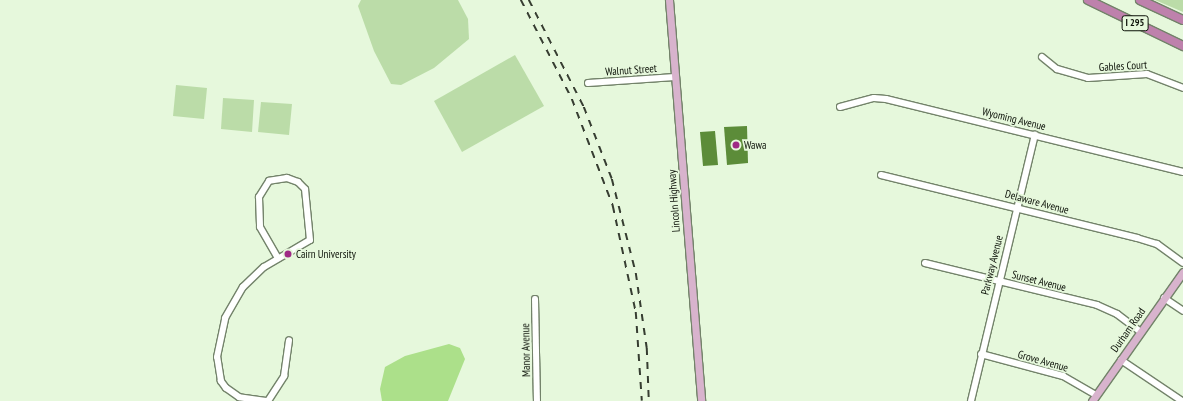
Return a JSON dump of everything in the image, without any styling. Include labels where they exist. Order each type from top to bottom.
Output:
[{"type":"highway","name":"I 295","points":[[1088,0],[1183,46]]},
{"type":"highway","name":"I 295","points":[[1140,0],[1183,20]]},
{"type":"main road","name":"Lincoln Highway","points":[[669,0],[701,401]]},
{"type":"main road","name":"Durham Road","points":[[1094,398],[1183,272]]},
{"type":"street","name":"Gables Court","points":[[1042,57],[1057,69],[1088,78],[1147,74],[1183,88]]},
{"type":"street","name":"Walnut Street","points":[[588,83],[675,77]]},
{"type":"street","name":"Wyoming Avenue","points":[[840,107],[880,98],[1183,172]]},
{"type":"street","name":"Parkway Avenue","points":[[971,401],[980,354],[1035,135]]},
{"type":"street","name":"Delaware Avenue","points":[[881,175],[1017,207],[1156,244],[1183,263]]},
{"type":"street","points":[[278,258],[266,240],[258,218],[261,190],[269,181],[291,179],[305,189],[309,242],[278,258],[250,279],[232,304],[220,336],[217,357],[219,374],[226,388],[239,396],[267,401],[284,376],[289,340]]},
{"type":"street","name":"Sunset Avenue","points":[[925,263],[1097,305],[1122,317],[1141,332]]},
{"type":"street","points":[[1164,298],[1183,311]]},
{"type":"street","name":"Manor Avenue","points":[[534,299],[537,401]]},
{"type":"street","name":"Grove Avenue","points":[[980,354],[1063,376],[1094,398]]},
{"type":"street","points":[[1121,360],[1182,401]]},
{"type":"shaded area","points":[[361,0],[458,0],[468,19],[469,39],[434,68],[401,85],[391,84],[374,51],[358,6]]},
{"type":"shaded area","points":[[1155,0],[1183,0],[1183,12]]},
{"type":"shaded area","points":[[515,55],[544,106],[462,152],[434,101]]},
{"type":"shaded area","points":[[176,85],[207,88],[204,119],[173,116]]},
{"type":"shaded area","points":[[223,98],[254,100],[252,132],[221,129]]},
{"type":"shaded area","points":[[261,102],[292,104],[289,135],[258,132]]},
{"type":"shaded area","points":[[449,344],[460,348],[465,359],[448,401],[382,401],[380,389],[385,367],[405,356]]},
{"type":"building","name":"Wawa","points":[[747,126],[748,163],[727,165],[724,127]]},
{"type":"building","name":"Wawa","points":[[715,131],[718,165],[703,166],[700,132]]},
{"type":"railway","points":[[521,0],[572,99],[613,206],[636,312],[642,401]]},
{"type":"railway","points":[[529,0],[584,107],[612,179],[636,273],[647,348],[649,401]]},
{"type":"place","name":"Wawa","points":[[736,145]]},
{"type":"place","name":"Cairn University","points":[[288,254]]}]
